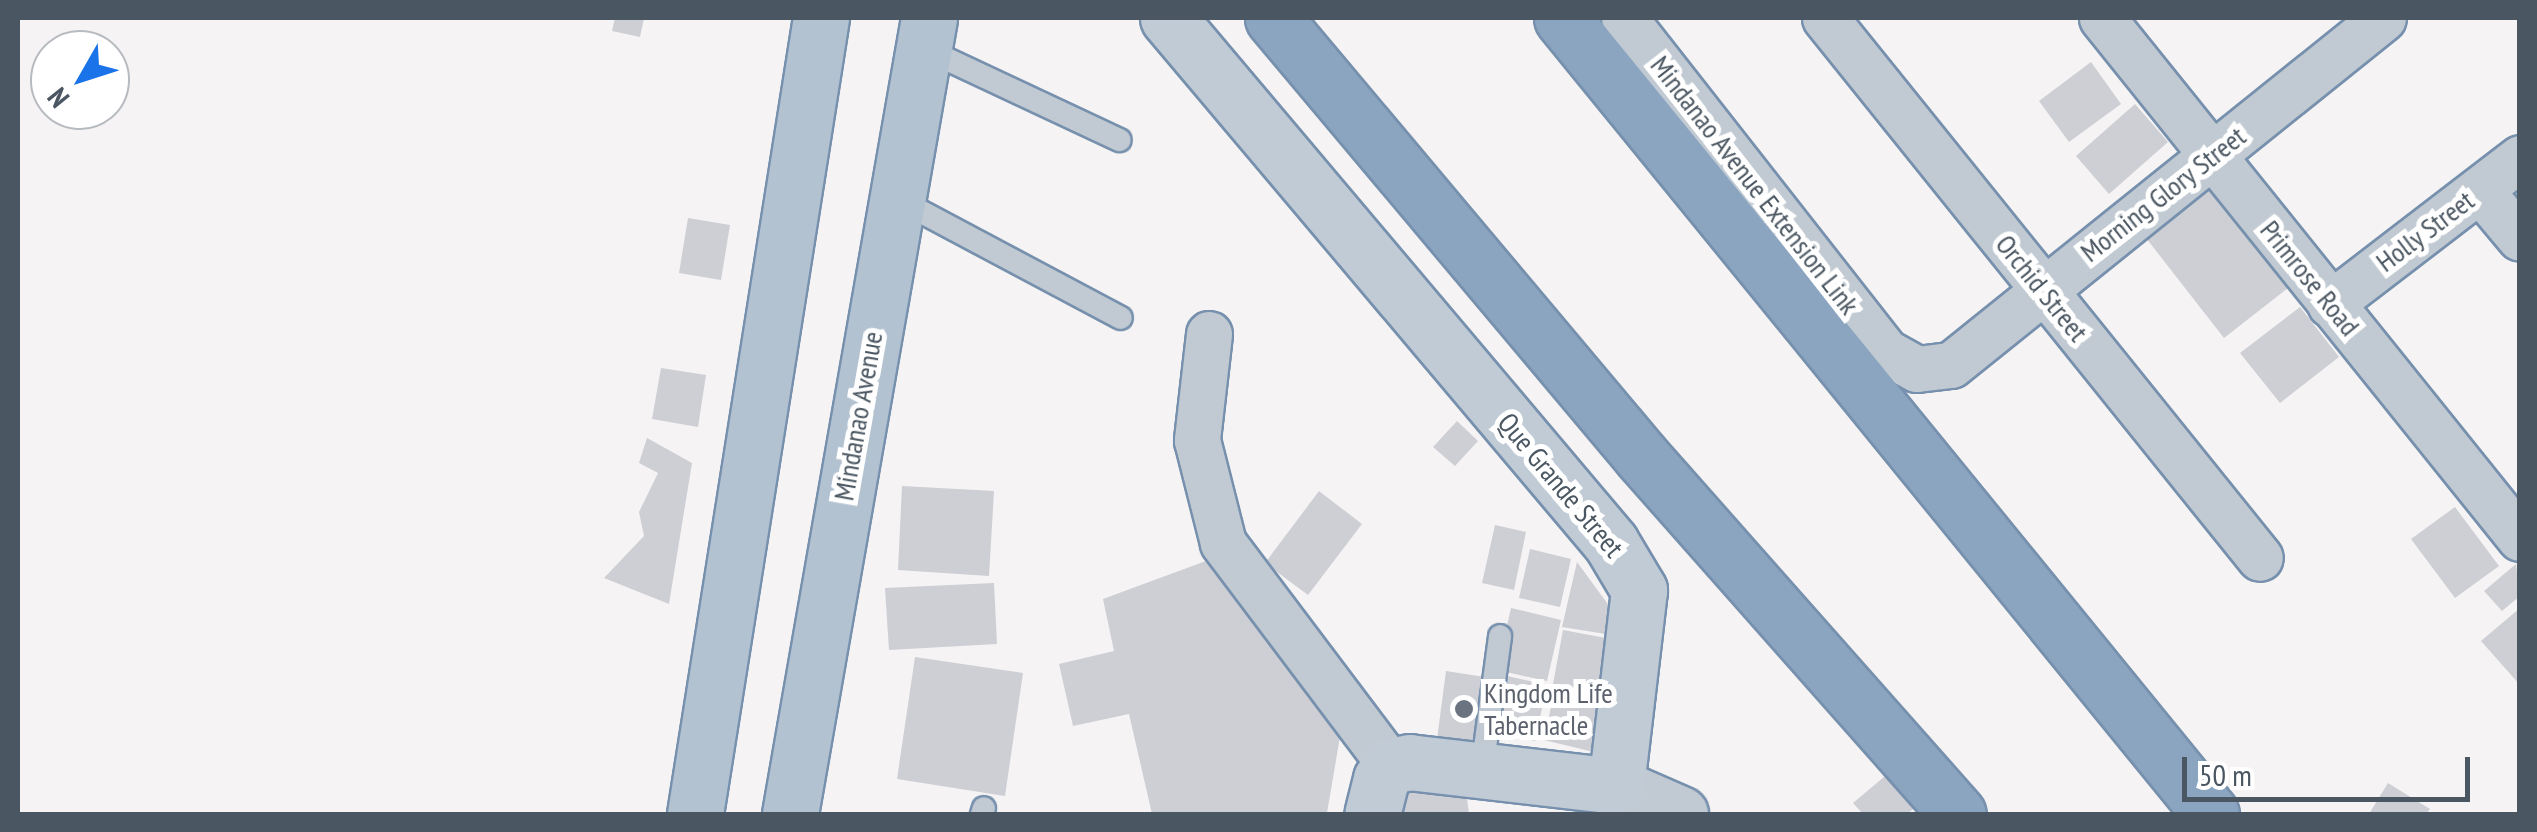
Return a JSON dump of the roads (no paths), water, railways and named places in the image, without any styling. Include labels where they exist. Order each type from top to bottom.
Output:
[{"type":"highway","points":[[1273,18],[1640,456],[1958,814]]},
{"type":"highway","points":[[1562,18],[2211,814]]},
{"type":"main road","points":[[694,814],[821,18]]},
{"type":"main road","name":"Que Grande Street","points":[[1168,18],[1632,570],[1642,616],[1616,786]]},
{"type":"main road","name":"Mindanao Avenue","points":[[790,814],[926,33]]},
{"type":"main road","points":[[1382,790],[1481,773],[1616,786]]},
{"type":"street","name":"Mindanao Avenue Extension Link","points":[[1624,18],[1886,352]]},
{"type":"street","name":"Orchid Street","points":[[1825,18],[2260,558]]},
{"type":"street","name":"Primrose Road","points":[[2102,18],[2520,538]]},
{"type":"street","name":"Morning Glory Street","points":[[1886,352],[1917,369],[1950,365],[2383,18]]},
{"type":"street","name":"Holly Street","points":[[2330,304],[2520,158]]},
{"type":"street","points":[[2480,190],[2520,238]]},
{"type":"street","points":[[1208,334],[1197,440],[1223,542],[1382,790]]},
{"type":"street","points":[[1616,786],[1680,814]]},
{"type":"lane","points":[[926,33],[1119,140]]},
{"type":"lane","points":[[896,198],[1121,318]]},
{"type":"lane","points":[[1481,773],[1500,636]]},
{"type":"place","name":"Kingdom Life Tabernacle","points":[[1464,709]]}]
